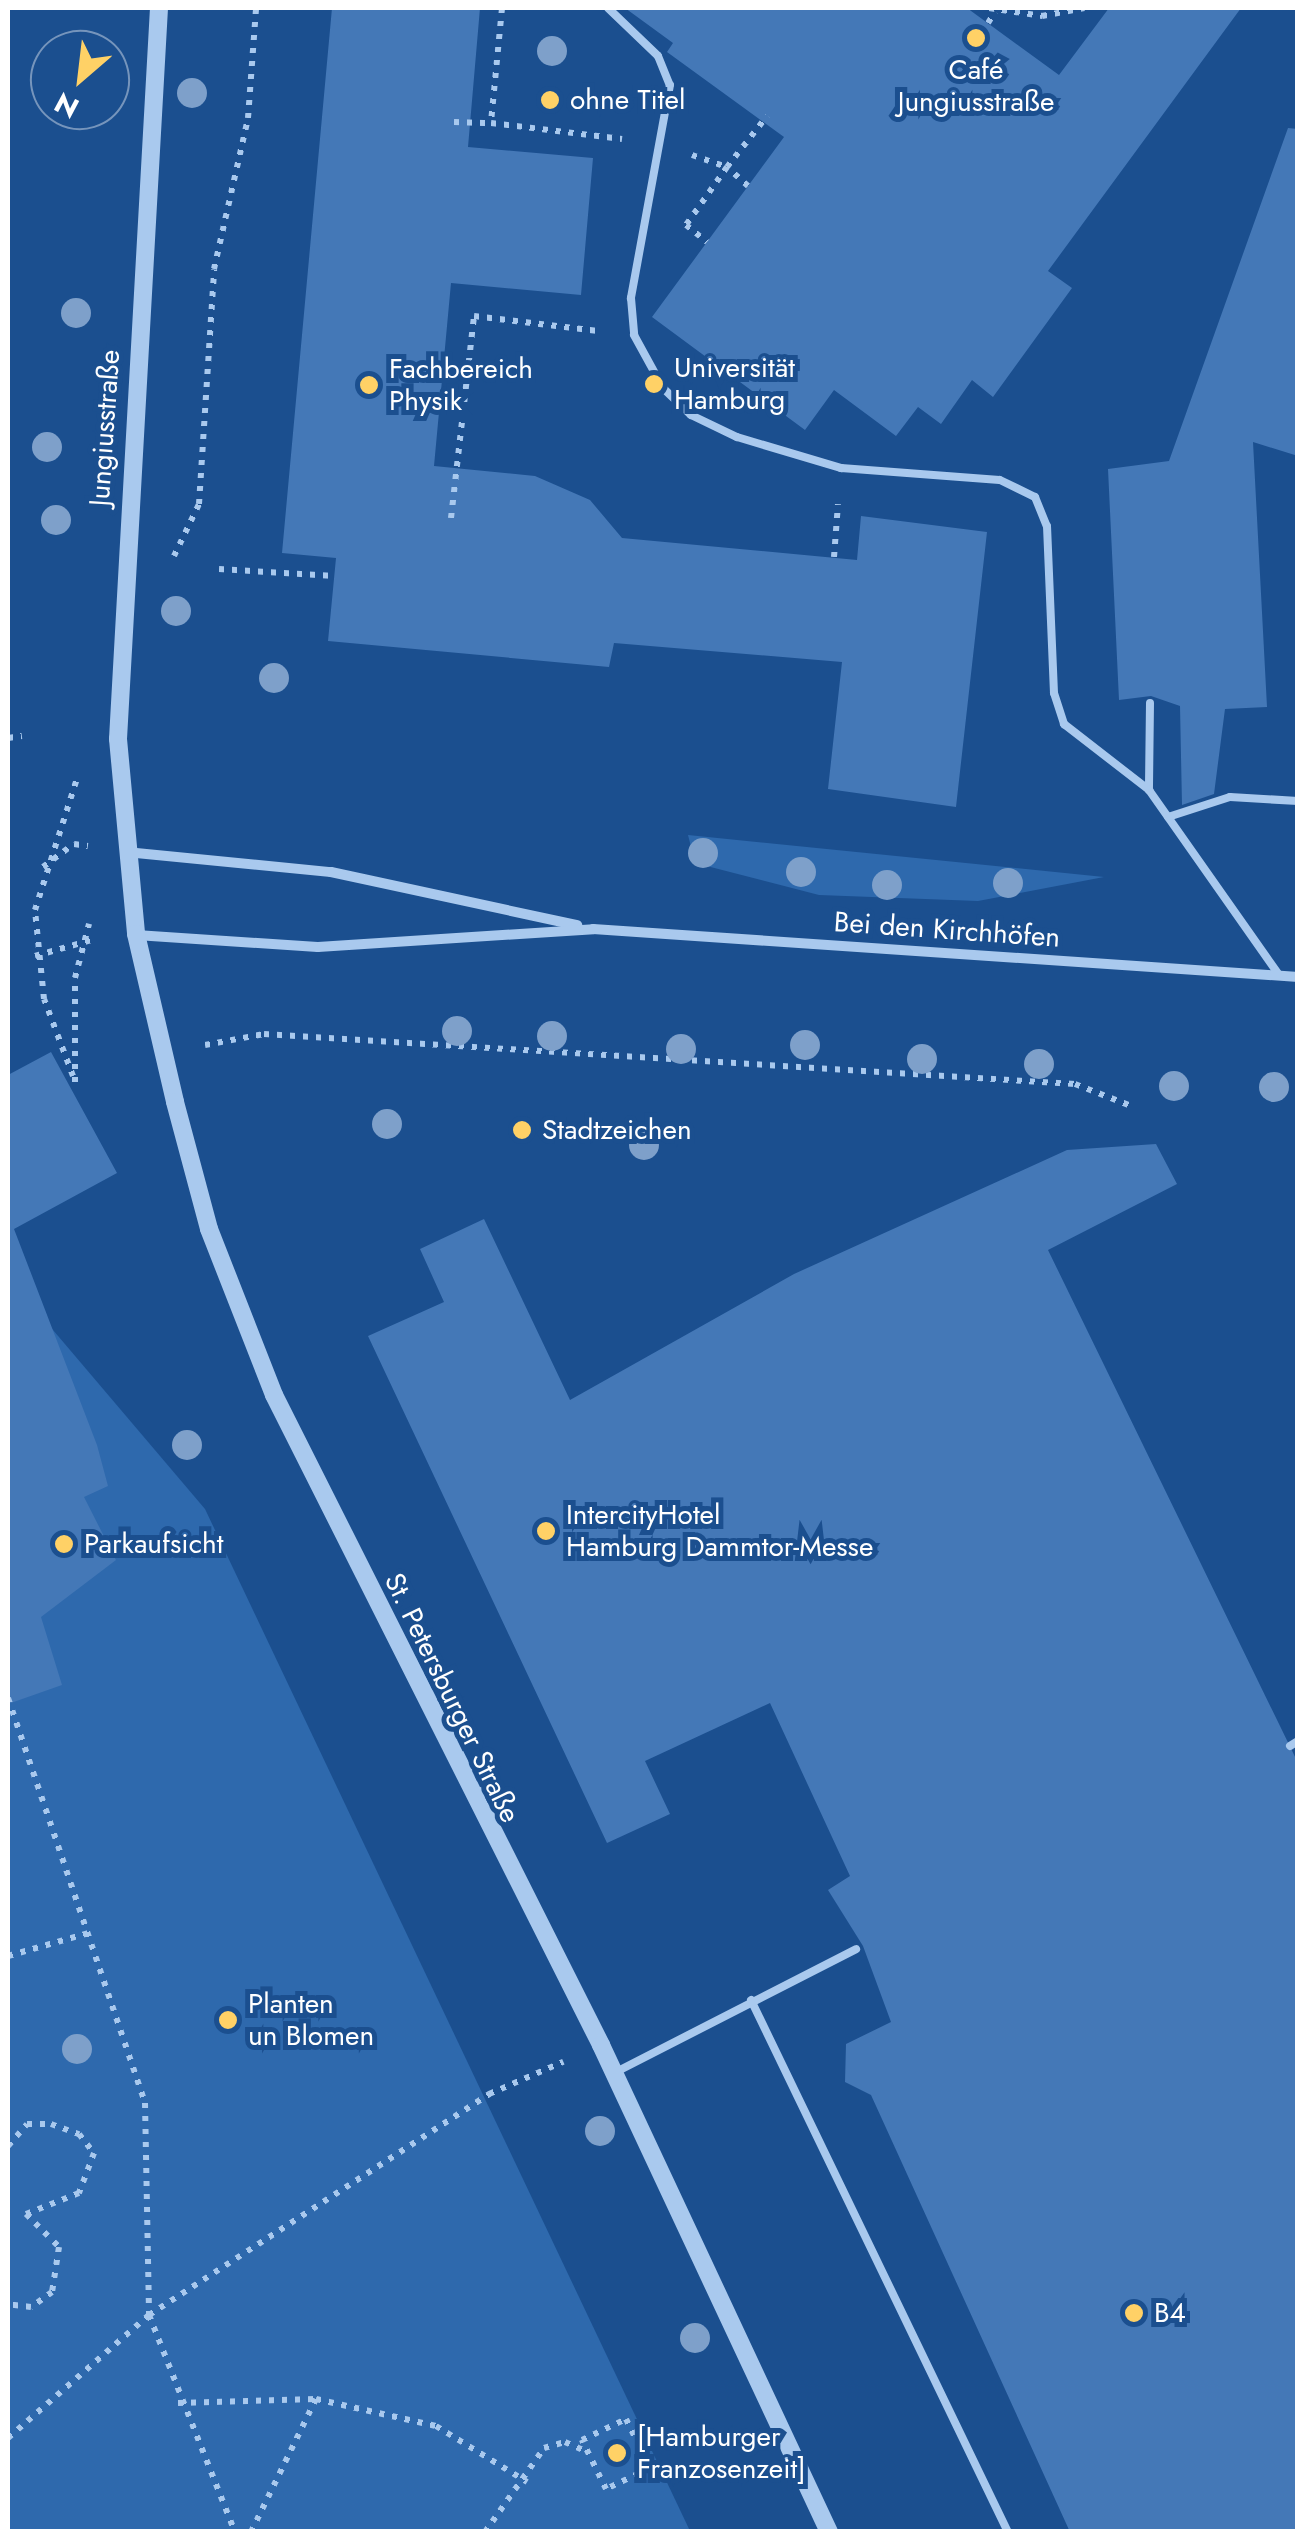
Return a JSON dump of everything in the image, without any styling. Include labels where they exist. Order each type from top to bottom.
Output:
[{"type":"street","name":"Jungiusstraße","points":[[123,852],[118,658],[158,8]]},
{"type":"street","name":"Bei den Kirchhöfen","points":[[123,852],[331,872],[593,929]]},
{"type":"street","name":"St. Petersburger Straße","points":[[123,852],[136,934],[210,1229],[274,1395],[601,2045],[829,2532]]},
{"type":"street","name":"Bei den Kirchhöfen","points":[[136,934],[318,948],[593,929],[1298,976]]},
{"type":"lane","points":[[608,8],[658,56],[670,84],[631,298],[634,335],[663,388],[691,415],[841,468],[1000,480],[1036,497],[1047,526],[1054,693],[1064,724],[1150,790],[1279,974]]},
{"type":"lane","points":[[1150,703],[1150,790]]},
{"type":"lane","points":[[1168,817],[1230,797],[1298,800]]},
{"type":"lane","points":[[614,2072],[856,1949]]},
{"type":"lane","points":[[751,2000],[1008,2532]]},
{"type":"path","points":[[199,504],[214,269],[248,118],[256,8]]},
{"type":"path","points":[[490,123],[502,8]]},
{"type":"path","points":[[988,22],[992,10],[1084,8]]},
{"type":"path","points":[[707,242],[686,225],[767,116]]},
{"type":"path","points":[[454,122],[662,144],[727,167],[748,186]]},
{"type":"path","points":[[450,518],[474,316],[634,335]]},
{"type":"path","points":[[834,558],[841,468]]},
{"type":"path","points":[[220,569],[335,576]]},
{"type":"path","points":[[8,738],[22,736]]},
{"type":"path","points":[[81,770],[53,831],[41,870],[34,956],[75,1082],[81,946],[97,907]]},
{"type":"path","points":[[41,870],[74,844],[96,846]]},
{"type":"path","points":[[34,956],[81,946],[103,936]]},
{"type":"path","points":[[194,1047],[264,1034],[1056,1082],[1131,1106]]},
{"type":"path","points":[[8,1698],[92,1932],[144,2103],[149,2315],[178,2402],[235,2532]]},
{"type":"path","points":[[8,1956],[92,1932]]},
{"type":"path","points":[[8,2438],[149,2315],[489,2094],[601,2045]]},
{"type":"path","points":[[8,2146],[27,2124],[51,2124],[79,2134],[94,2153],[80,2193],[26,2214],[59,2247],[52,2292],[31,2307],[8,2304]]},
{"type":"path","points":[[178,2402],[316,2399],[436,2426],[527,2482]]},
{"type":"path","points":[[251,2532],[316,2399]]},
{"type":"path","points":[[484,2532],[527,2482],[544,2448],[565,2442],[588,2452],[606,2488],[650,2468],[626,2419],[582,2440],[588,2452]]},
{"type":"shaded area","points":[[688,835],[1104,877],[978,901],[819,895],[695,863]]},
{"type":"shaded area","name":"Planten un Blomen","points":[[8,1277],[205,1509],[690,2531],[8,2531]]},
{"type":"building","name":"Fachbereich Physik","points":[[332,8],[480,8],[468,147],[593,158],[581,295],[451,283],[434,466],[535,476],[590,500],[622,538],[857,560],[861,516],[987,532],[956,807],[828,789],[842,662],[614,643],[609,667],[328,641],[336,558],[282,553]]},
{"type":"building","points":[[625,8],[967,8],[1059,75],[1109,8],[1241,8],[1048,271],[1072,288],[993,397],[972,380],[941,424],[918,407],[896,436],[834,390],[805,430],[652,317],[784,137],[667,52],[673,43]]},
{"type":"building","points":[[1288,128],[1298,129],[1298,456],[1253,442],[1267,707],[1225,709],[1214,794],[1182,805],[1180,706],[1151,696],[1119,700],[1108,469],[1169,461]]},
{"type":"building","points":[[51,1052],[117,1173],[14,1229],[97,1445],[108,1486],[84,1497],[116,1560],[41,1617],[62,1685],[8,1704],[8,1075]]},
{"type":"building","points":[[1156,1144],[1177,1184],[1048,1250],[1298,1763],[1298,2532],[1070,2532],[871,2095],[845,2082],[846,2044],[891,2022],[863,1946],[828,1890],[850,1876],[770,1703],[645,1761],[670,1814],[607,1843],[368,1336],[444,1302],[420,1249],[484,1219],[570,1400],[794,1274],[1067,1150]]},
{"type":"place","name":"Café Jungiusstraße","points":[[976,38]]},
{"type":"place","name":"ohne Titel","points":[[550,100]]},
{"type":"place","name":"Universität Hamburg","points":[[654,384]]},
{"type":"place","name":"Fachbereich Physik","points":[[369,385]]},
{"type":"place","name":"Stadtzeichen","points":[[522,1130]]},
{"type":"place","name":"IntercityHotel Hamburg Dammtor-Messe","points":[[546,1531]]},
{"type":"place","name":"Parkaufsicht","points":[[64,1544]]},
{"type":"place","name":"Planten un Blomen","points":[[228,2020]]},
{"type":"place","name":"B4","points":[[1134,2313]]},
{"type":"place","name":"[Hamburger Franzosenzeit]","points":[[617,2453]]}]
